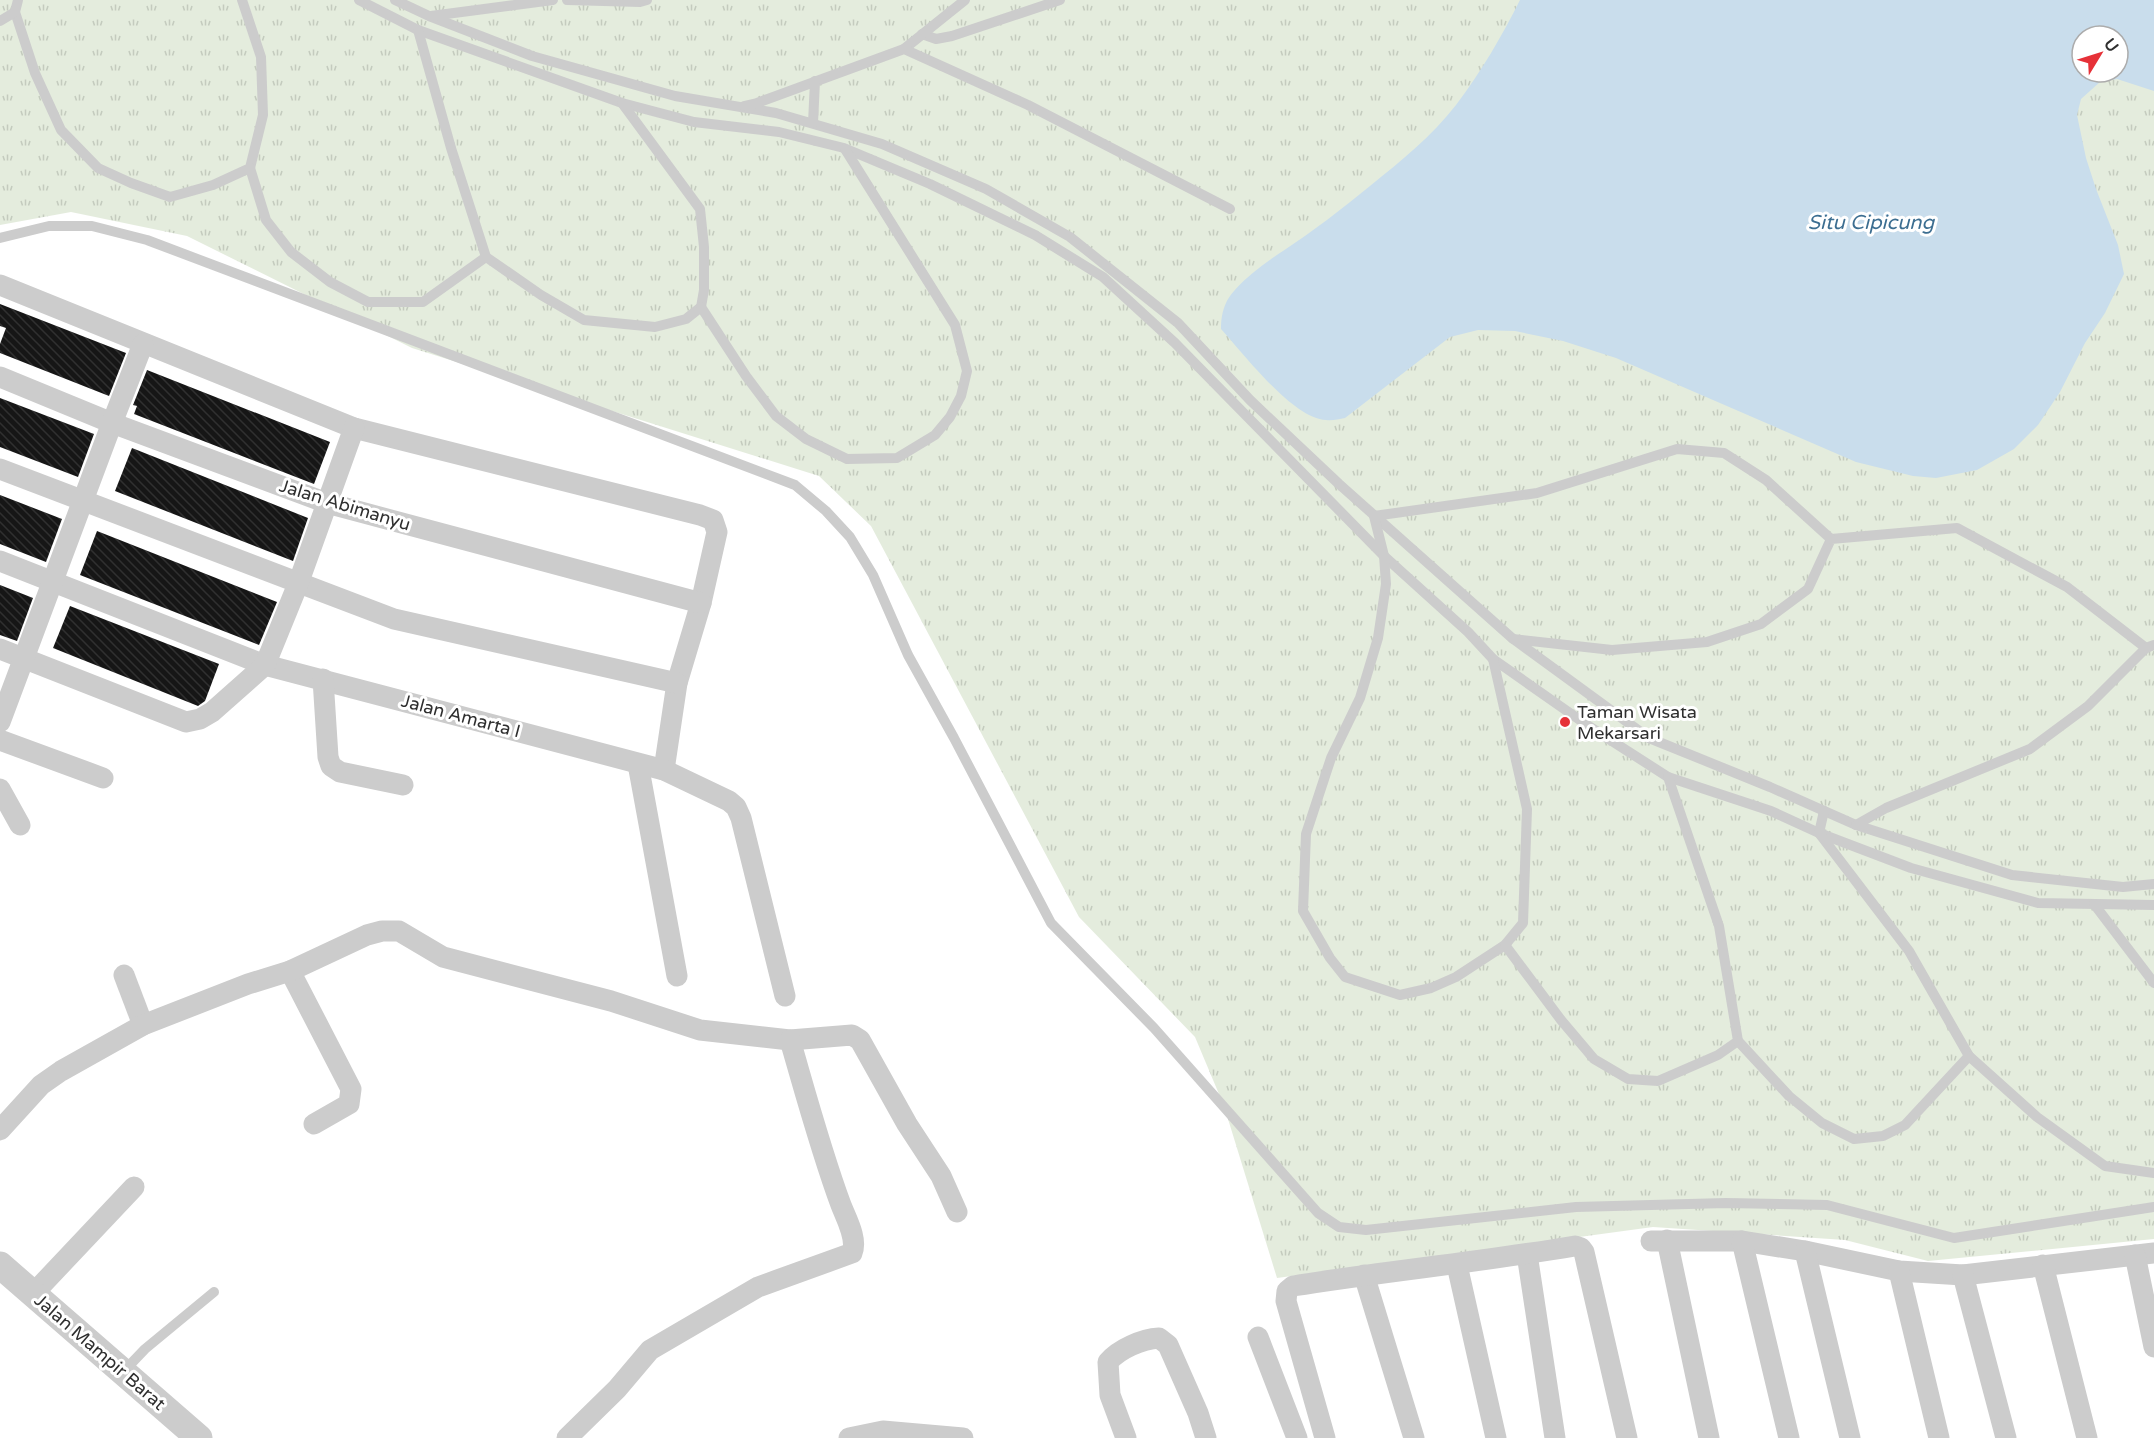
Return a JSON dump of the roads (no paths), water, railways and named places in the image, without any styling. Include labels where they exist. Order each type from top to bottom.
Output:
[{"type":"street","points":[[0,285],[354,428],[713,520],[717,532],[701,603],[676,683],[664,770]]},
{"type":"street","points":[[0,722],[143,344]]},
{"type":"street","name":"Jalan Abimanyu","points":[[0,377],[112,423],[327,503],[701,603]]},
{"type":"street","points":[[0,649],[186,722],[200,719],[212,712],[265,665],[298,584],[354,428]]},
{"type":"street","points":[[0,469],[394,619],[676,683]]},
{"type":"street","name":"Jalan Amarta I","points":[[0,561],[265,665],[664,770],[729,801],[736,807],[741,818],[785,996]]},
{"type":"street","points":[[323,679],[328,758],[331,766],[340,772],[403,785]]},
{"type":"street","points":[[0,740],[103,778]]},
{"type":"street","points":[[638,764],[677,976]]},
{"type":"street","points":[[0,789],[20,825]]},
{"type":"street","points":[[0,1130],[41,1085],[61,1071],[143,1025],[248,984],[290,971],[367,935],[382,931],[399,931],[443,957],[611,1000],[700,1030],[790,1040],[852,1035],[860,1040],[907,1124],[941,1176],[957,1212]]},
{"type":"street","points":[[290,971],[351,1089],[349,1104],[314,1124]]},
{"type":"street","points":[[124,975],[143,1025]]},
{"type":"street","points":[[567,1438],[617,1389],[650,1350],[758,1287],[852,1253],[855,1247],[848,1222],[825,1162],[790,1040]]},
{"type":"street","points":[[33,1294],[135,1188]]},
{"type":"street","points":[[1709,1438],[1659,1240],[1742,1241],[1805,1251],[1899,1271],[1963,1275],[2145,1254],[2154,1347]]},
{"type":"street","points":[[1742,1241],[1790,1438]]},
{"type":"street","points":[[1325,1438],[1286,1301],[1287,1291],[1293,1286],[1575,1246],[1584,1252],[1627,1438]]},
{"type":"street","points":[[1805,1251],[1850,1438]]},
{"type":"street","points":[[1527,1254],[1555,1438]]},
{"type":"street","points":[[1457,1264],[1496,1438]]},
{"type":"street","name":"Jalan Mampir Barat","points":[[0,1265],[199,1438]]},
{"type":"street","points":[[2043,1265],[2087,1438]]},
{"type":"street","points":[[1899,1271],[1939,1438]]},
{"type":"street","points":[[1364,1275],[1414,1438]]},
{"type":"street","points":[[1963,1275],[2006,1438]]},
{"type":"street","points":[[1258,1337],[1296,1438]]},
{"type":"street","points":[[1126,1438],[1110,1395],[1108,1362],[1131,1347],[1150,1339],[1159,1338],[1168,1345],[1206,1438]]},
{"type":"street","points":[[849,1438],[884,1435],[963,1438]]},
{"type":"lane","points":[[18,0],[15,12],[35,73],[61,129],[98,168],[170,197],[213,185],[250,168]]},
{"type":"lane","points":[[242,0],[261,57],[263,115],[250,168],[267,220],[291,252],[330,282],[368,302],[423,302],[486,257]]},
{"type":"lane","points":[[359,0],[418,30],[622,103],[694,122],[779,132],[844,148],[930,184],[1035,235],[1103,277],[1175,343],[1384,556],[1468,632],[1493,659],[1587,725],[1668,777],[1771,811],[1819,833],[1911,868],[2038,903],[2154,905]]},
{"type":"lane","points":[[395,0],[429,16],[532,56],[675,96],[776,113],[882,144],[986,189],[1070,237],[1178,323],[1250,400],[1374,516],[1512,638],[1648,738],[1770,787],[1856,825],[2012,875],[2123,886],[2154,884]]},
{"type":"lane","points":[[429,16],[553,0]]},
{"type":"lane","points":[[567,0],[640,2],[646,0]]},
{"type":"lane","points":[[739,107],[757,103],[904,49],[965,0]]},
{"type":"lane","points":[[922,34],[936,39],[952,36],[1060,0]]},
{"type":"lane","points":[[0,21],[15,12]]},
{"type":"lane","points":[[418,30],[451,148],[486,257],[541,295],[584,320],[655,327],[686,319],[701,307],[704,290],[704,247],[700,208],[622,103]]},
{"type":"lane","points":[[904,49],[1028,105],[1230,209]]},
{"type":"lane","points":[[813,123],[815,81]]},
{"type":"lane","points":[[701,307],[746,376],[776,416],[806,438],[847,459],[897,458],[935,435],[950,417],[961,396],[967,371],[963,350],[955,325],[844,148]]},
{"type":"lane","points":[[0,238],[49,226],[92,226],[147,240],[795,485],[850,537],[873,575],[908,655],[1051,923],[1154,1028],[1318,1213],[1339,1227],[1366,1230],[1576,1207],[1737,1203],[1827,1205],[1954,1238],[2154,1207]]},
{"type":"lane","points":[[1374,516],[1537,493],[1677,449],[1724,453],[1766,480],[1831,539],[1957,528],[2067,587],[2150,647],[2088,705],[2030,750],[1886,808],[1856,825]]},
{"type":"lane","points":[[1374,516],[1384,556],[1386,585],[1378,638],[1360,698],[1330,758],[1306,834],[1303,910],[1330,958],[1345,977],[1400,994],[1431,988],[1456,976],[1505,945],[1523,922],[1527,809],[1493,659]]},
{"type":"lane","points":[[1512,638],[1612,650],[1707,642],[1761,624],[1808,589],[1831,539]]},
{"type":"lane","points":[[1668,777],[1719,926],[1738,1041],[1797,1103],[1822,1123],[1854,1139],[1883,1136],[1905,1125],[1968,1056]]},
{"type":"lane","points":[[1819,833],[1824,811]]},
{"type":"lane","points":[[1819,833],[1909,951],[1968,1056],[2037,1117],[2105,1166],[2154,1173]]},
{"type":"lane","points":[[2094,904],[2154,983]]},
{"type":"lane","points":[[1505,945],[1561,1020],[1594,1059],[1628,1079],[1658,1081],[1718,1055],[1738,1041]]},
{"type":"lane","points":[[123,1372],[146,1349],[214,1292]]},
{"type":"water","name":"Situ Cipicung","points":[[1520,0],[2154,0],[2154,91],[2130,83],[2130,24],[2070,24],[2070,84],[2098,84],[2081,99],[2077,115],[2086,158],[2118,245],[2124,274],[2105,313],[2085,343],[2060,392],[2038,425],[2014,449],[1977,470],[1936,478],[1913,476],[1856,462],[1616,358],[1563,341],[1515,331],[1478,330],[1450,337],[1345,418],[1326,420],[1313,417],[1299,409],[1269,383],[1221,329],[1226,303],[1251,274],[1316,228],[1405,158],[1456,105],[1491,54]]},
{"type":"place","name":"Taman Wisata Mekarsari","points":[[1565,722]]}]
